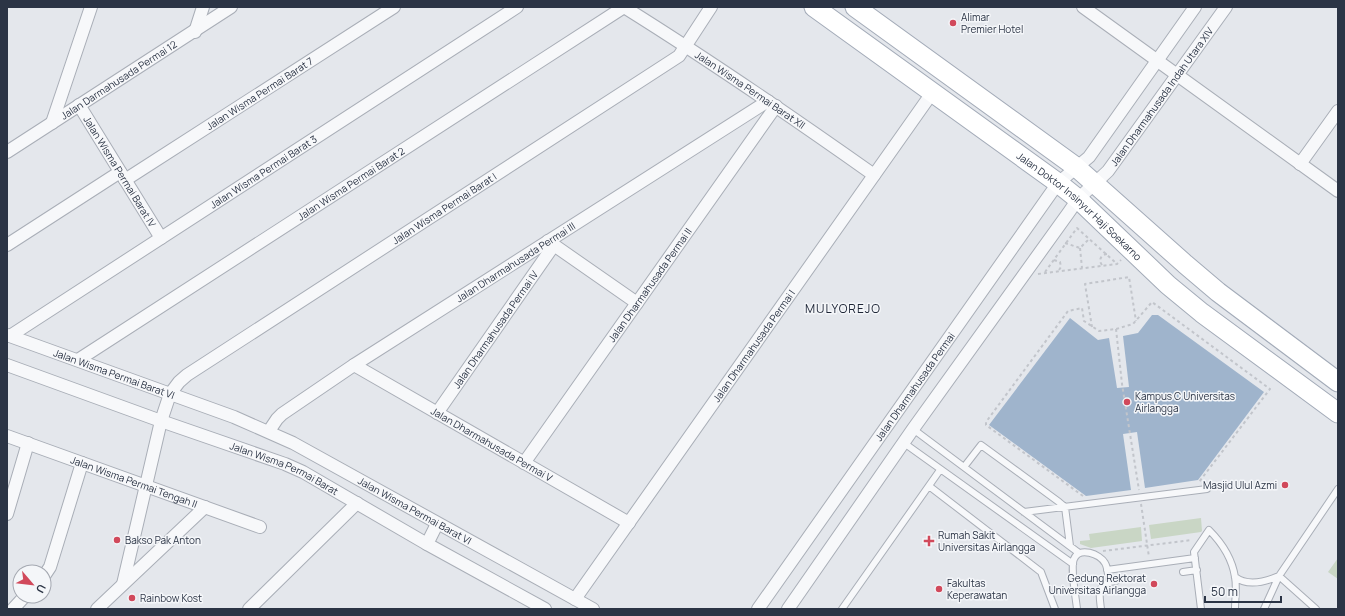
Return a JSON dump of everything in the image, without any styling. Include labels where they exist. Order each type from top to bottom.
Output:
[{"type":"main road","name":"Jalan Doktor Insinyur Haji Soekarno","points":[[814,7],[1058,183],[1078,199],[1168,285],[1202,313],[1338,413]]},
{"type":"main road","points":[[855,7],[1076,167],[1218,292],[1338,382]]},
{"type":"street","points":[[52,123],[91,7]]},
{"type":"street","points":[[195,32],[203,7]]},
{"type":"street","name":"Jalan Wisma Permai Barat 7","points":[[7,245],[123,176],[394,7]]},
{"type":"street","name":"Jalan Wisma Permai Barat 3","points":[[8,335],[161,238],[517,7]]},
{"type":"street","name":"Jalan Wisma Permai Barat XII","points":[[624,7],[686,46],[874,175]]},
{"type":"street","name":"Jalan Wisma Permai Barat 2","points":[[78,360],[624,7]]},
{"type":"street","name":"Jalan Wisma Permai Barat I","points":[[123,584],[162,419],[169,397],[179,382],[187,375],[680,56],[711,7]]},
{"type":"street","points":[[1083,7],[1338,191]]},
{"type":"street","points":[[1076,167],[1089,157],[1196,7]]},
{"type":"street","name":"Jalan Dharmahusada Indah Utara XIV","points":[[1095,184],[1108,170],[1226,7]]},
{"type":"street","name":"Jalan Darmahusada Permai 12","points":[[7,152],[195,32],[226,8]]},
{"type":"street","name":"Jalan Dharmahusada Permai I","points":[[575,599],[932,93]]},
{"type":"street","name":"Jalan Dharmahusada Permai III","points":[[269,431],[276,419],[282,414],[354,366],[772,104]]},
{"type":"street","name":"Jalan Dharmahusada Permai II","points":[[524,463],[637,302],[772,104]]},
{"type":"street","name":"Jalan Wisma Permai Barat IV","points":[[79,105],[161,238]]},
{"type":"street","points":[[1300,164],[1338,111]]},
{"type":"street","name":"Jalan Dharmahusada Permai","points":[[758,609],[1058,183],[1076,167]]},
{"type":"street","points":[[788,609],[913,430],[1078,199],[1095,184]]},
{"type":"street","points":[[551,243],[637,302]]},
{"type":"street","name":"Jalan Dharmahusada Permai IV","points":[[437,413],[551,243]]},
{"type":"street","name":"Jalan Wisma Permai Barat VI","points":[[8,335],[78,360],[169,397],[222,412],[269,431],[593,609]]},
{"type":"street","name":"Jalan Wisma Permai Barat","points":[[7,365],[162,419],[303,472],[427,544],[545,609]]},
{"type":"street","name":"Jalan Dharmahusada Permai V","points":[[354,366],[629,523]]},
{"type":"street","name":"Jalan Wisma Permai Tengah II","points":[[7,436],[260,527]]},
{"type":"street","points":[[7,514],[10,497],[28,443]]},
{"type":"street","points":[[51,564],[82,463]]},
{"type":"street","points":[[249,609],[357,503]]},
{"type":"street","points":[[97,609],[205,507]]},
{"type":"street","points":[[427,544],[437,524]]},
{"type":"lane","points":[[913,430],[1079,553]]},
{"type":"lane","points":[[904,443],[1072,564]]},
{"type":"lane","points":[[964,467],[980,445],[1059,502],[1065,507],[1070,546]]},
{"type":"lane","points":[[842,609],[940,470]]},
{"type":"lane","points":[[929,486],[1041,572],[1055,609]]},
{"type":"lane","points":[[1024,512],[1207,489]]},
{"type":"lane","points":[[1264,609],[1279,576],[1338,489]]},
{"type":"lane","points":[[1201,609],[1194,552],[1209,530],[1226,549],[1235,577],[1235,609]]},
{"type":"lane","points":[[1077,609],[1072,564],[1075,556],[1079,553],[1092,552],[1105,563],[1109,582]]},
{"type":"lane","points":[[1107,570],[1195,558]]},
{"type":"lane","points":[[1183,572],[1197,570]]},
{"type":"lane","points":[[1235,577],[1242,582],[1256,583],[1279,576]]},
{"type":"lane","points":[[1279,576],[1314,608]]},
{"type":"lane","points":[[1101,609],[1099,593],[1101,587],[1109,582],[1116,581]]},
{"type":"path","points":[[1044,273],[1077,228],[1118,264]]},
{"type":"path","points":[[1080,248],[1090,238]]},
{"type":"path","points":[[1065,243],[1080,248]]},
{"type":"path","points":[[1080,248],[1082,268]]},
{"type":"path","points":[[1102,265],[1101,259],[1107,254]]},
{"type":"path","points":[[1041,268],[1037,274],[1118,264],[1122,259]]},
{"type":"path","points":[[1053,261],[1055,260],[1060,262],[1061,267],[1058,271]]},
{"type":"path","points":[[1092,327],[1085,284],[1129,277],[1136,321]]},
{"type":"path","points":[[1059,502],[1085,498],[986,425],[986,422],[1068,311],[1082,308],[1084,321],[1099,331],[1116,329],[1133,324],[1152,302],[1270,389],[1200,482],[1192,483]]},
{"type":"path","points":[[1116,329],[1122,384],[1130,434]]},
{"type":"path","points":[[1132,492],[1140,491]]},
{"type":"path","points":[[1092,552],[1203,539]]},
{"type":"green space","points":[[1201,518],[1201,532],[1151,539],[1149,525]]},
{"type":"green space","points":[[1141,527],[1142,541],[1091,548],[1080,544],[1080,541],[1090,540],[1089,534]]},
{"type":"green space","points":[[1338,558],[1338,579],[1328,572]]},
{"type":"water","points":[[1152,315],[1158,315],[1264,392],[1198,480],[1145,488],[1137,432],[1123,434],[1131,490],[1086,496],[989,425],[1070,318],[1098,340],[1109,338],[1117,388],[1129,387],[1123,336],[1138,333]]},
{"type":"place","name":"Alimar Premier Hotel","points":[[953,23]]},
{"type":"place","name":"Kampus C Universitas Airlangga","points":[[1127,402]]},
{"type":"place","name":"Masjid Ulul Azmi","points":[[1285,485]]},
{"type":"place","name":"Bakso Pak Anton","points":[[117,540]]},
{"type":"place","name":"Rumah Sakit Universitas Airlangga","points":[[929,541]]},
{"type":"place","name":"Gedung Rektorat Universitas Airlangga","points":[[1154,584]]},
{"type":"place","name":"Fakultas Keperawatan","points":[[939,589]]},
{"type":"place","name":"Rainbow Kost","points":[[132,598]]},
{"type":"district","name":"MULYOREJO","points":[[843,308]]}]
